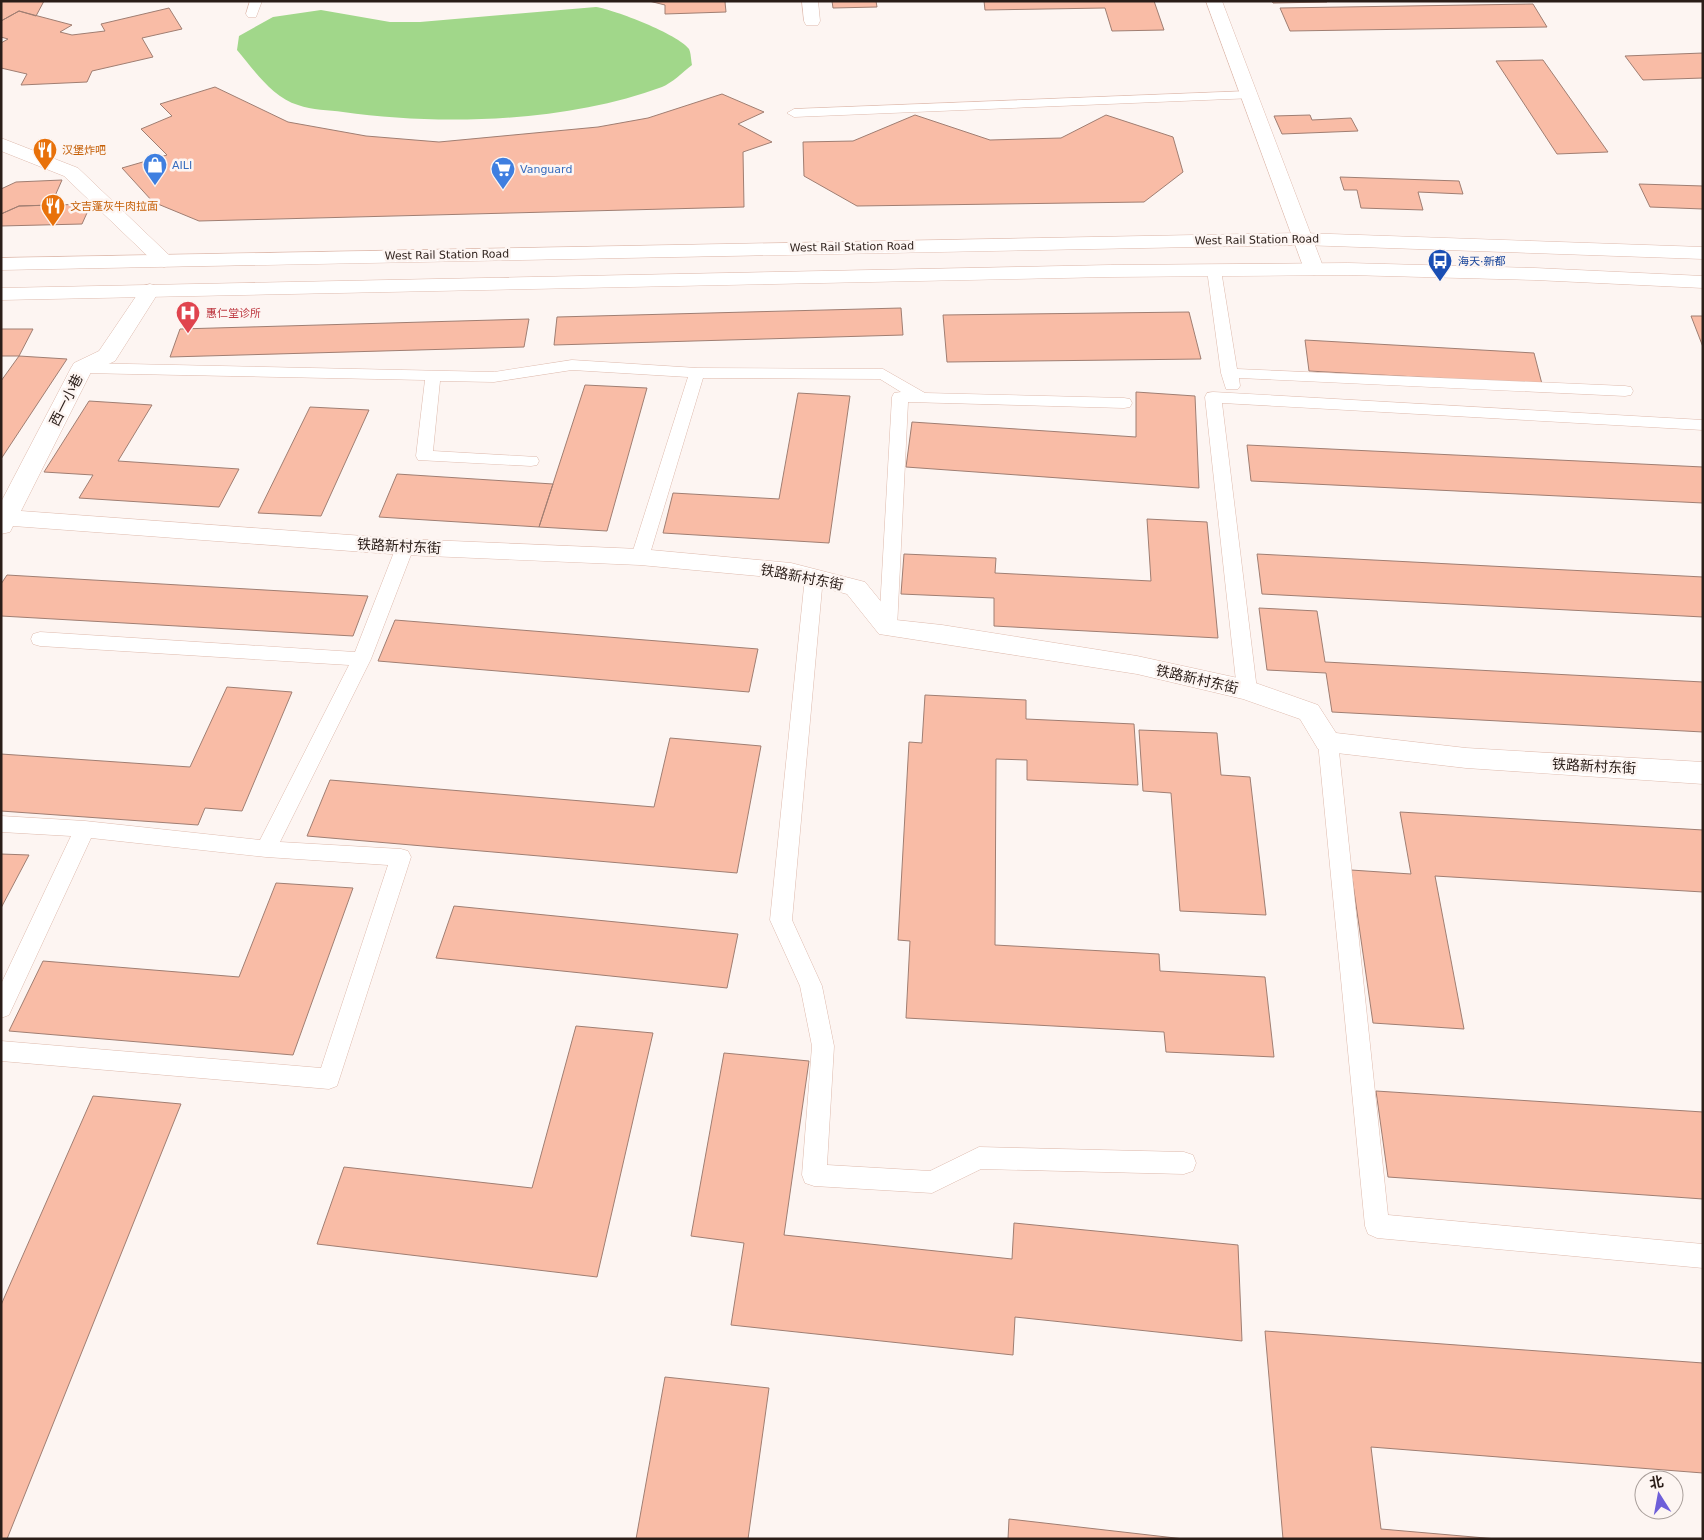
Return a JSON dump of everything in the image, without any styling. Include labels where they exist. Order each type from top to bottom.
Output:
[{"type":"main road","points":[[810,1],[812,21]]},
{"type":"main road","points":[[1214,1],[1314,270]]},
{"type":"main road","points":[[1,144],[71,172],[93,190],[164,261]]},
{"type":"main road","name":"West Rail Station Road","points":[[1,264],[1302,239],[1523,245],[1703,253]]},
{"type":"main road","points":[[1,294],[1214,270],[1535,274],[1703,282]]},
{"type":"main road","name":"西一小巷","points":[[4,522],[82,368],[107,356],[150,290]]},
{"type":"main road","name":"铁路新村东街","points":[[4,522],[405,547],[640,557],[791,571],[856,588],[888,628],[942,634],[1137,665],[1247,690],[1309,712],[1328,742],[1466,758],[1703,773]]},
{"type":"lane","points":[[252,14],[256,1]]},
{"type":"lane","points":[[794,113],[1249,95]]},
{"type":"lane","points":[[1214,270],[1234,398]]},
{"type":"lane","points":[[82,368],[494,377],[572,365],[697,373],[883,374],[922,398]]},
{"type":"lane","points":[[640,557],[697,373]]},
{"type":"lane","points":[[1229,374],[1625,392]]},
{"type":"lane","points":[[433,376],[424,456],[531,461]]},
{"type":"lane","points":[[888,628],[900,397],[1124,403]]},
{"type":"lane","points":[[1247,690],[1213,397],[1703,425]]},
{"type":"lane","points":[[266,849],[362,660],[405,547]]},
{"type":"lane","points":[[814,577],[781,920],[811,986],[823,1046],[814,1175],[932,1182],[978,1158],[1184,1163]]},
{"type":"lane","points":[[40,639],[362,660]]},
{"type":"lane","points":[[1328,742],[1378,1226],[1703,1256]]},
{"type":"lane","points":[[1,824],[85,829],[266,849],[401,857],[330,1080],[1,1051]]},
{"type":"lane","points":[[1,1008],[85,829]]},
{"type":"green space","points":[[596,7],[660,30],[683,43],[689,49],[692,65],[662,87],[625,99],[586,108],[504,118],[421,119],[320,110],[298,105],[280,96],[272,89],[237,50],[239,36],[273,17],[321,10],[390,22],[420,22]]},
{"type":"building","points":[[1,1],[44,1],[36,16],[19,11],[1,21]]},
{"type":"building","points":[[649,1],[727,1],[725,2],[726,12],[665,14],[665,5]]},
{"type":"building","points":[[832,1],[876,1],[877,7],[833,8]]},
{"type":"building","points":[[984,1],[1154,1],[1164,30],[1112,31],[1105,8],[985,10]]},
{"type":"building","points":[[1272,1],[1327,1],[1327,2],[1273,3]]},
{"type":"building","points":[[1533,4],[1547,27],[1290,31],[1280,8]]},
{"type":"building","points":[[169,8],[182,29],[142,38],[153,57],[92,71],[87,82],[21,85],[27,74],[1,68],[1,43],[8,39],[1,37],[1,21],[19,11],[72,25],[60,32],[72,35],[105,31],[101,24]]},
{"type":"building","points":[[1703,53],[1703,78],[1643,80],[1625,56]]},
{"type":"building","points":[[1543,60],[1608,152],[1557,154],[1496,61]]},
{"type":"building","points":[[215,87],[288,122],[366,136],[439,142],[598,127],[648,118],[722,94],[764,112],[738,124],[772,142],[743,152],[744,207],[199,221],[153,202],[122,168],[167,155],[141,129],[172,116],[160,104]]},
{"type":"building","points":[[915,115],[990,140],[1061,138],[1106,115],[1173,137],[1183,172],[1144,202],[857,206],[804,176],[803,142],[853,141]]},
{"type":"building","points":[[1310,115],[1312,120],[1351,118],[1358,131],[1282,134],[1274,116]]},
{"type":"building","points":[[1340,177],[1459,181],[1463,194],[1418,192],[1423,210],[1361,208],[1357,190],[1344,190]]},
{"type":"building","points":[[62,180],[51,205],[19,206],[1,214],[1,189],[16,182]]},
{"type":"building","points":[[1639,184],[1703,186],[1703,209],[1650,207]]},
{"type":"building","points":[[91,204],[82,224],[1,226],[1,214],[19,206]]},
{"type":"building","points":[[901,308],[903,335],[554,345],[557,317]]},
{"type":"building","points":[[1189,312],[1201,359],[947,362],[943,315]]},
{"type":"building","points":[[1691,316],[1703,316],[1703,347]]},
{"type":"building","points":[[529,319],[524,347],[170,357],[180,329]]},
{"type":"building","points":[[1,329],[33,329],[19,356],[1,356]]},
{"type":"building","points":[[1305,340],[1534,353],[1542,384],[1309,371]]},
{"type":"building","points":[[19,356],[67,359],[1,459],[1,381]]},
{"type":"building","points":[[585,385],[647,388],[607,531],[539,527]]},
{"type":"building","points":[[1136,392],[1195,396],[1199,488],[906,467],[912,422],[1136,437]]},
{"type":"building","points":[[798,393],[850,396],[829,543],[663,533],[673,493],[779,499]]},
{"type":"building","points":[[89,401],[152,405],[118,461],[239,469],[219,507],[79,498],[93,475],[44,472]]},
{"type":"building","points":[[310,407],[369,410],[321,516],[258,513]]},
{"type":"building","points":[[1247,445],[1703,467],[1703,503],[1251,481]]},
{"type":"building","points":[[397,474],[553,484],[539,527],[379,517]]},
{"type":"building","points":[[1147,519],[1207,522],[1218,638],[994,626],[994,598],[901,594],[904,554],[996,558],[995,573],[1151,581]]},
{"type":"building","points":[[1257,554],[1703,577],[1703,617],[1262,594]]},
{"type":"building","points":[[7,575],[368,596],[353,636],[1,616],[1,584]]},
{"type":"building","points":[[1259,608],[1317,611],[1325,662],[1703,682],[1703,732],[1332,712],[1326,673],[1267,670]]},
{"type":"building","points":[[395,620],[758,649],[749,692],[378,661]]},
{"type":"building","points":[[227,687],[292,692],[242,811],[205,808],[198,825],[1,811],[1,754],[190,767]]},
{"type":"building","points":[[925,695],[1026,700],[1026,719],[1134,724],[1138,785],[1027,780],[1027,760],[996,759],[995,945],[1159,954],[1160,971],[1265,977],[1274,1057],[1166,1052],[1164,1032],[906,1018],[910,941],[898,940],[909,742],[922,743]]},
{"type":"building","points":[[1139,730],[1217,733],[1221,775],[1250,777],[1266,915],[1180,911],[1171,793],[1143,791]]},
{"type":"building","points":[[670,738],[761,746],[737,873],[307,836],[330,780],[654,807]]},
{"type":"building","points":[[1400,812],[1703,830],[1703,892],[1435,876],[1464,1029],[1373,1023],[1351,870],[1411,874]]},
{"type":"building","points":[[1,854],[29,855],[1,908]]},
{"type":"building","points":[[276,883],[353,888],[293,1055],[9,1031],[43,961],[239,977]]},
{"type":"building","points":[[454,906],[738,934],[727,988],[436,958]]},
{"type":"building","points":[[576,1026],[653,1033],[597,1277],[317,1244],[344,1167],[532,1188]]},
{"type":"building","points":[[724,1053],[809,1061],[784,1235],[1012,1259],[1014,1223],[1238,1245],[1242,1341],[1015,1317],[1013,1355],[731,1325],[744,1243],[691,1236]]},
{"type":"building","points":[[1376,1091],[1703,1112],[1703,1199],[1388,1177]]},
{"type":"building","points":[[93,1096],[181,1104],[7,1539],[1,1539],[1,1305]]},
{"type":"building","points":[[1265,1331],[1703,1363],[1703,1473],[1684,1470],[1371,1447],[1381,1529],[1497,1539],[1283,1539]]},
{"type":"building","points":[[665,1377],[769,1388],[748,1539],[636,1539]]},
{"type":"building","points":[[1009,1519],[1184,1539],[1008,1539]]},
{"type":"place","name":"汉堡炸吧","points":[[45,171]]},
{"type":"place","name":"AILI","points":[[155,186]]},
{"type":"place","name":"Vanguard","points":[[503,190]]},
{"type":"place","name":"文吉蓬灰牛肉拉面","points":[[53,227]]},
{"type":"place","name":"海天·新都","points":[[1440,282]]},
{"type":"place","name":"惠仁堂诊所","points":[[188,334]]}]
